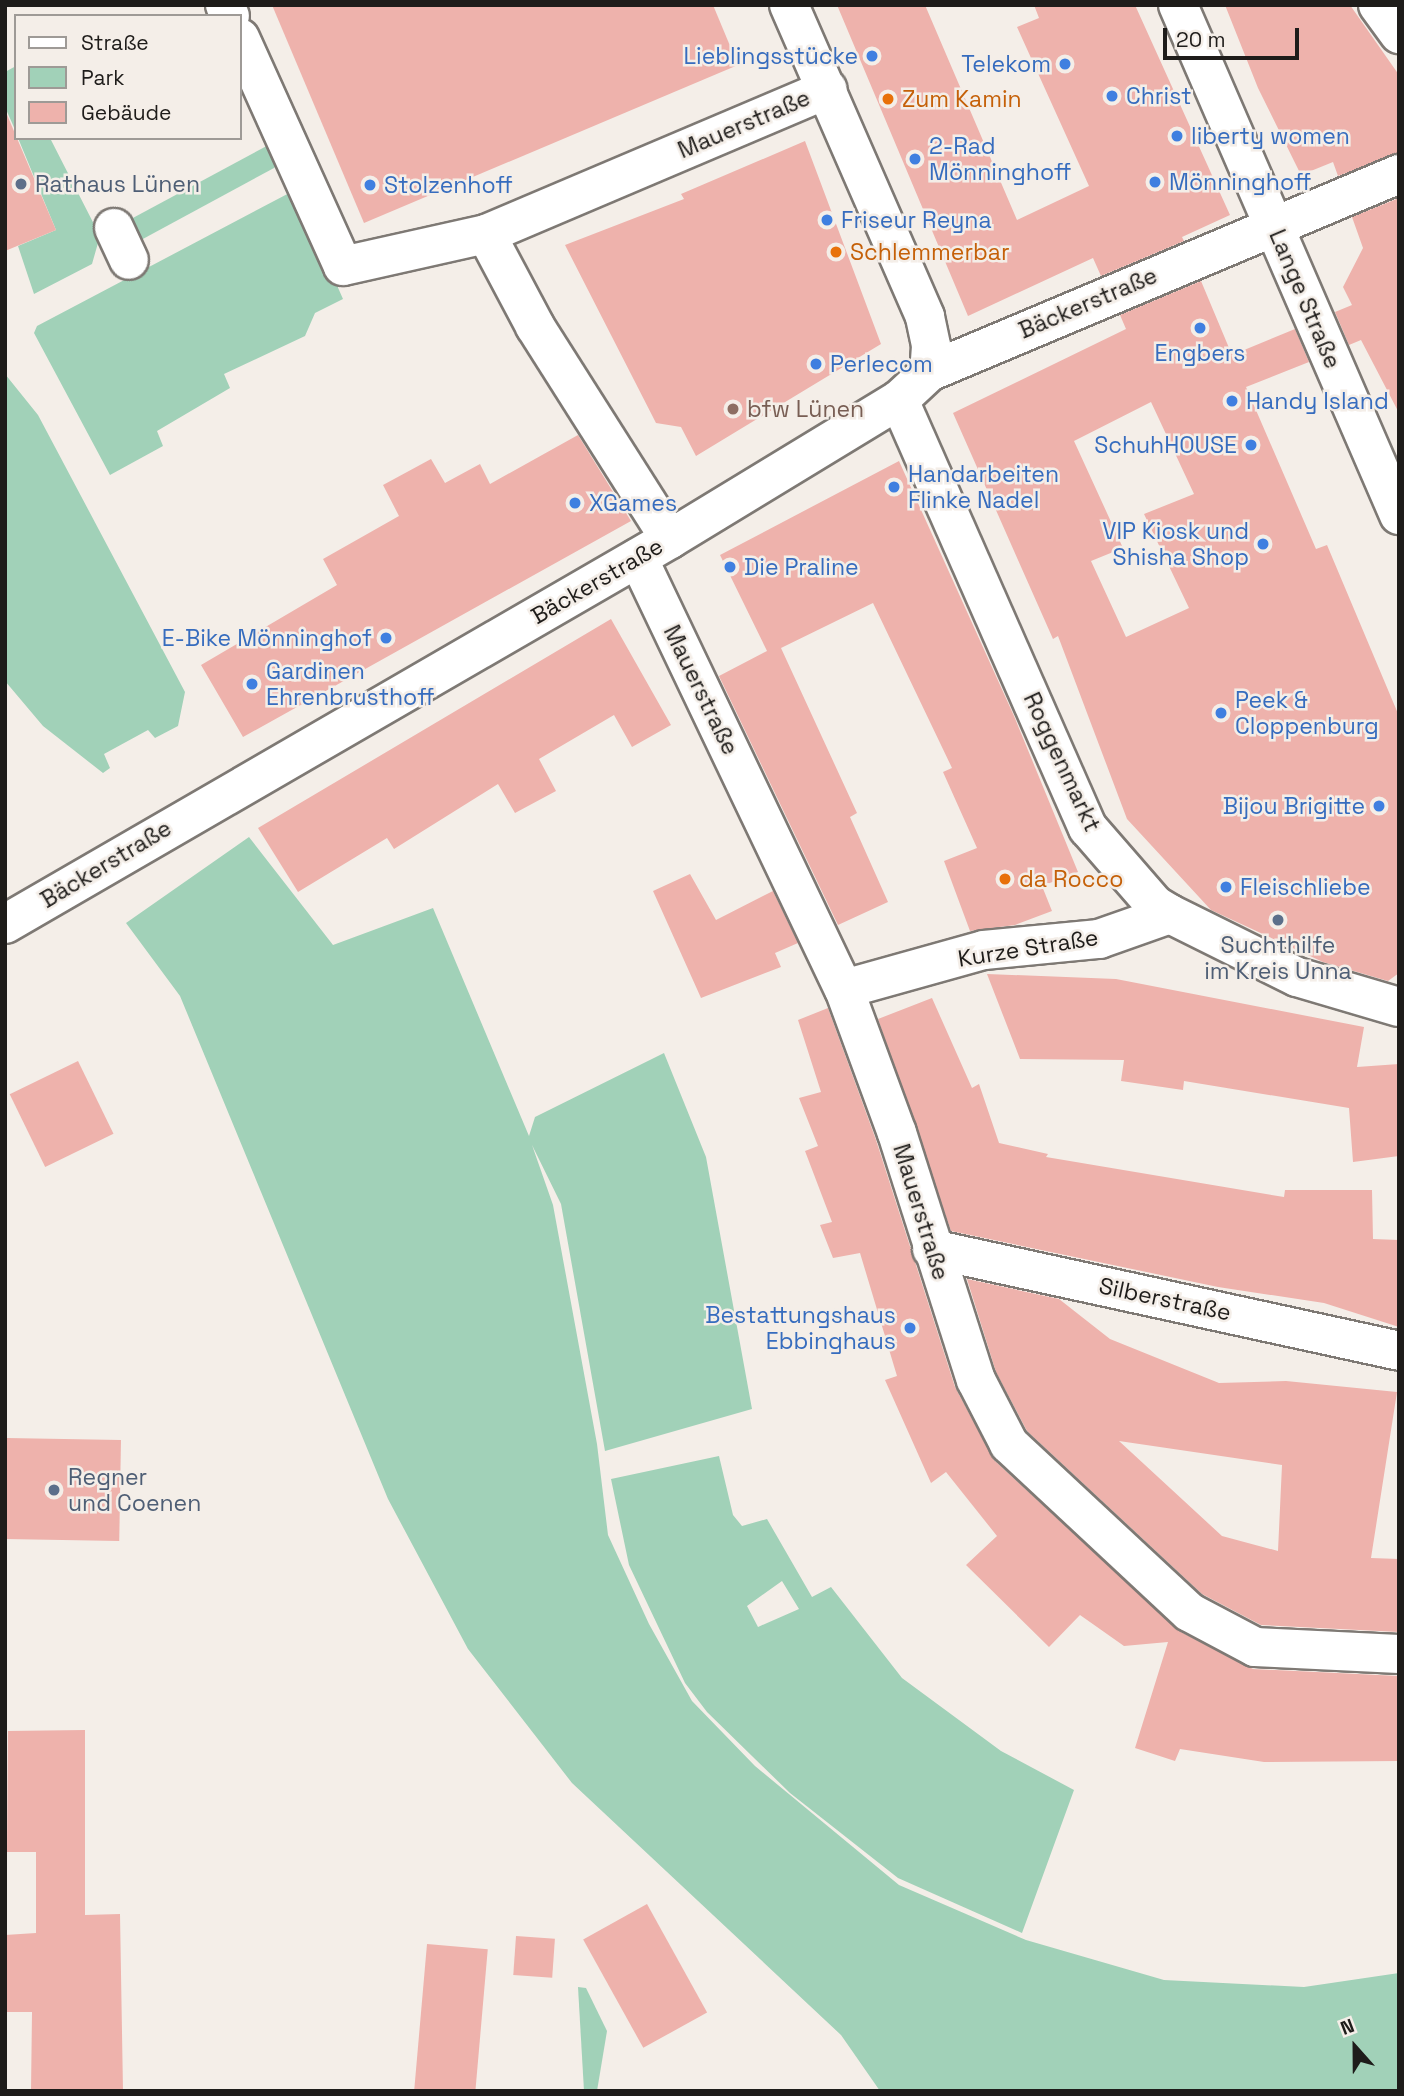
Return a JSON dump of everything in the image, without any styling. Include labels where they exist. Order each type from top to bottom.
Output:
[{"type":"street","points":[[789,5],[828,89],[925,317],[931,346],[929,372]]},
{"type":"street","name":"Lange Straße","points":[[1178,5],[1399,515]]},
{"type":"street","points":[[1378,5],[1399,34]]},
{"type":"street","points":[[242,45],[344,266],[486,234]]},
{"type":"street","name":"Mauerstraße","points":[[828,89],[486,234],[654,549],[844,989],[897,1133],[976,1380],[1009,1444],[1189,1612],[1255,1647],[1399,1654]]},
{"type":"street","name":"Bäckerstraße","points":[[5,923],[654,549],[899,400],[929,372],[1399,174]]},
{"type":"street","name":"Roggenmarkt","points":[[899,400],[1088,828],[1155,905],[1170,914],[1297,977],[1399,1007]]},
{"type":"street","name":"Kurze Straße","points":[[844,989],[984,950],[1099,939],[1170,914]]},
{"type":"street","name":"Silberstraße","points":[[932,1249],[1399,1352]]},
{"type":"green space","points":[[14,67],[14,127],[5,107],[5,72]]},
{"type":"green space","points":[[19,140],[51,140],[100,236],[92,264],[34,294],[18,246],[56,230]]},
{"type":"green space","points":[[276,141],[283,157],[274,168],[141,240],[131,219]]},
{"type":"green space","points":[[295,190],[343,299],[315,313],[305,336],[224,374],[230,388],[157,431],[163,446],[110,475],[34,333],[37,326]]},
{"type":"green space","points":[[5,374],[38,415],[185,692],[178,726],[155,738],[148,730],[104,754],[110,768],[103,773],[43,726],[5,681]]},
{"type":"green space","points":[[249,837],[333,945],[433,908],[529,1136],[535,1117],[664,1053],[706,1157],[752,1409],[605,1451],[561,1204],[532,1145],[553,1205],[597,1444],[608,1535],[649,1624],[692,1701],[755,1766],[899,1885],[1026,1940],[1164,1980],[1304,1987],[1399,1973],[1399,2091],[880,2091],[841,2035],[572,1783],[468,1649],[388,1499],[180,996],[126,923]]},
{"type":"green space","points":[[719,1456],[733,1515],[742,1526],[767,1519],[812,1597],[831,1587],[902,1678],[1001,1751],[1074,1790],[1022,1933],[898,1878],[790,1793],[707,1712],[685,1683],[629,1565],[611,1479]],"holes":[[[782,1581],[799,1609],[758,1627],[747,1606]]]},
{"type":"green space","points":[[578,1987],[586,1988],[607,2031],[597,2091],[584,2091]]},
{"type":"building","points":[[272,5],[713,5],[738,65],[364,223]]},
{"type":"building","points":[[837,5],[925,5],[1017,220],[1089,186],[1017,27],[1039,18],[1034,5],[1135,5],[1230,215],[1182,237],[1184,241],[1101,276],[1093,258],[968,316]]},
{"type":"building","points":[[1225,5],[1350,5],[1399,75],[1399,153],[1338,176],[1333,162],[1301,175],[1258,88]]},
{"type":"building","name":"Rathaus Lünen","points":[[5,110],[14,131],[14,140],[18,140],[56,230],[5,251]]},
{"type":"building","points":[[805,141],[881,344],[696,456],[681,427],[656,423],[565,245],[684,199],[681,194]]},
{"type":"building","points":[[1399,198],[1399,413],[1361,340],[1349,345],[1335,312],[1352,305],[1343,287],[1363,248],[1352,217]]},
{"type":"building","points":[[1201,281],[1232,355],[1295,329],[1309,362],[1246,387],[1316,549],[1327,545],[1399,716],[1399,973],[1388,981],[1323,962],[1211,910],[1127,819],[1058,636],[1053,639],[953,413],[1126,329],[1120,315]],"holes":[[[1151,402],[1194,494],[1144,514],[1189,608],[1126,637],[1091,561],[1123,548],[1074,441]]]},
{"type":"building","points":[[578,435],[631,521],[243,737],[201,665],[337,585],[323,559],[399,516],[383,485],[431,459],[445,483],[480,464],[490,484]]},
{"type":"building","points":[[899,461],[1014,716],[1078,872],[1042,886],[1052,911],[1015,925],[970,931],[944,861],[977,848],[943,772],[952,768],[873,603],[781,648],[857,813],[850,817],[888,902],[838,925],[719,676],[767,651],[720,555]]},
{"type":"building","points":[[611,619],[671,725],[632,747],[614,715],[539,759],[556,791],[515,813],[498,784],[394,849],[387,838],[298,892],[258,828]]},
{"type":"building","points":[[690,874],[716,920],[773,891],[798,943],[775,953],[781,967],[701,998],[653,891]]},
{"type":"building","points":[[987,974],[1116,979],[1364,1027],[1357,1067],[1399,1064],[1399,1156],[1353,1162],[1349,1108],[1184,1081],[1183,1090],[1121,1081],[1124,1060],[1020,1059]]},
{"type":"building","points":[[932,998],[972,1088],[979,1084],[999,1143],[1048,1154],[1046,1157],[1284,1197],[1285,1190],[1372,1190],[1373,1239],[1399,1240],[1399,1327],[1324,1303],[1218,1287],[951,1231],[878,1019]]},
{"type":"building","points":[[828,1008],[876,1140],[955,1387],[994,1460],[1179,1631],[1253,1669],[1399,1676],[1399,1761],[1264,1762],[1180,1749],[1175,1761],[1135,1748],[1168,1642],[1124,1646],[1080,1615],[1049,1647],[966,1565],[997,1536],[946,1472],[931,1483],[885,1380],[897,1376],[860,1253],[833,1258],[820,1225],[832,1222],[805,1151],[818,1146],[799,1098],[821,1092],[798,1020]]},
{"type":"building","points":[[78,1061],[114,1134],[45,1167],[10,1094]]},
{"type":"building","points":[[967,1279],[1059,1299],[1110,1339],[1219,1383],[1286,1381],[1397,1392],[1371,1558],[1399,1559],[1399,1632],[1261,1625],[1202,1594],[1027,1431],[996,1372]],"holes":[[[1119,1441],[1282,1465],[1278,1551],[1222,1536]]]},
{"type":"building","points":[[7,1438],[121,1440],[119,1541],[5,1539]]},
{"type":"building","points":[[85,1730],[85,1915],[120,1914],[123,2091],[31,2091],[32,2012],[5,2012],[5,1935],[36,1933],[36,1852],[7,1852],[8,1731]]},
{"type":"building","points":[[647,1904],[707,2012],[643,2048],[583,1939]]},
{"type":"building","points":[[516,1936],[555,1939],[552,1978],[513,1975]]},
{"type":"building","points":[[427,1944],[488,1949],[475,2091],[414,2090]]},
{"type":"place","name":"Lieblingsstücke","points":[[872,56]]},
{"type":"place","name":"Telekom","points":[[1065,64]]},
{"type":"place","name":"Christ","points":[[1112,96]]},
{"type":"place","name":"Zum Kamin","points":[[888,99]]},
{"type":"place","name":"liberty women","points":[[1177,136]]},
{"type":"place","name":"2-Rad Mönninghoff","points":[[915,159]]},
{"type":"place","name":"Mönninghoff","points":[[1155,182]]},
{"type":"place","name":"Rathaus Lünen","points":[[21,184]]},
{"type":"place","name":"Stolzenhoff","points":[[370,185]]},
{"type":"place","name":"Friseur Reyna","points":[[827,220]]},
{"type":"place","name":"Schlemmerbar","points":[[836,252]]},
{"type":"place","name":"Engbers","points":[[1200,328]]},
{"type":"place","name":"Perlecom","points":[[816,364]]},
{"type":"place","name":"Handy Island","points":[[1232,401]]},
{"type":"place","name":"bfw Lünen","points":[[733,409]]},
{"type":"place","name":"SchuhHOUSE","points":[[1251,445]]},
{"type":"place","name":"Handarbeiten Flinke Nadel","points":[[894,487]]},
{"type":"place","name":"XGames","points":[[575,503]]},
{"type":"place","name":"VIP Kiosk und Shisha Shop","points":[[1263,544]]},
{"type":"place","name":"Die Praline","points":[[730,567]]},
{"type":"place","name":"E-Bike Mönninghof","points":[[386,638]]},
{"type":"place","name":"Gardinen Ehrenbrusthoff","points":[[252,684]]},
{"type":"place","name":"Peek & Cloppenburg","points":[[1221,713]]},
{"type":"place","name":"Bijou Brigitte","points":[[1379,806]]},
{"type":"place","name":"da Rocco","points":[[1005,879]]},
{"type":"place","name":"Fleischliebe","points":[[1226,887]]},
{"type":"place","name":"Suchthilfe im Kreis Unna","points":[[1278,920]]},
{"type":"place","name":"Bestattungshaus Ebbinghaus","points":[[910,1328]]},
{"type":"place","name":"Regner und Coenen","points":[[54,1490]]}]
